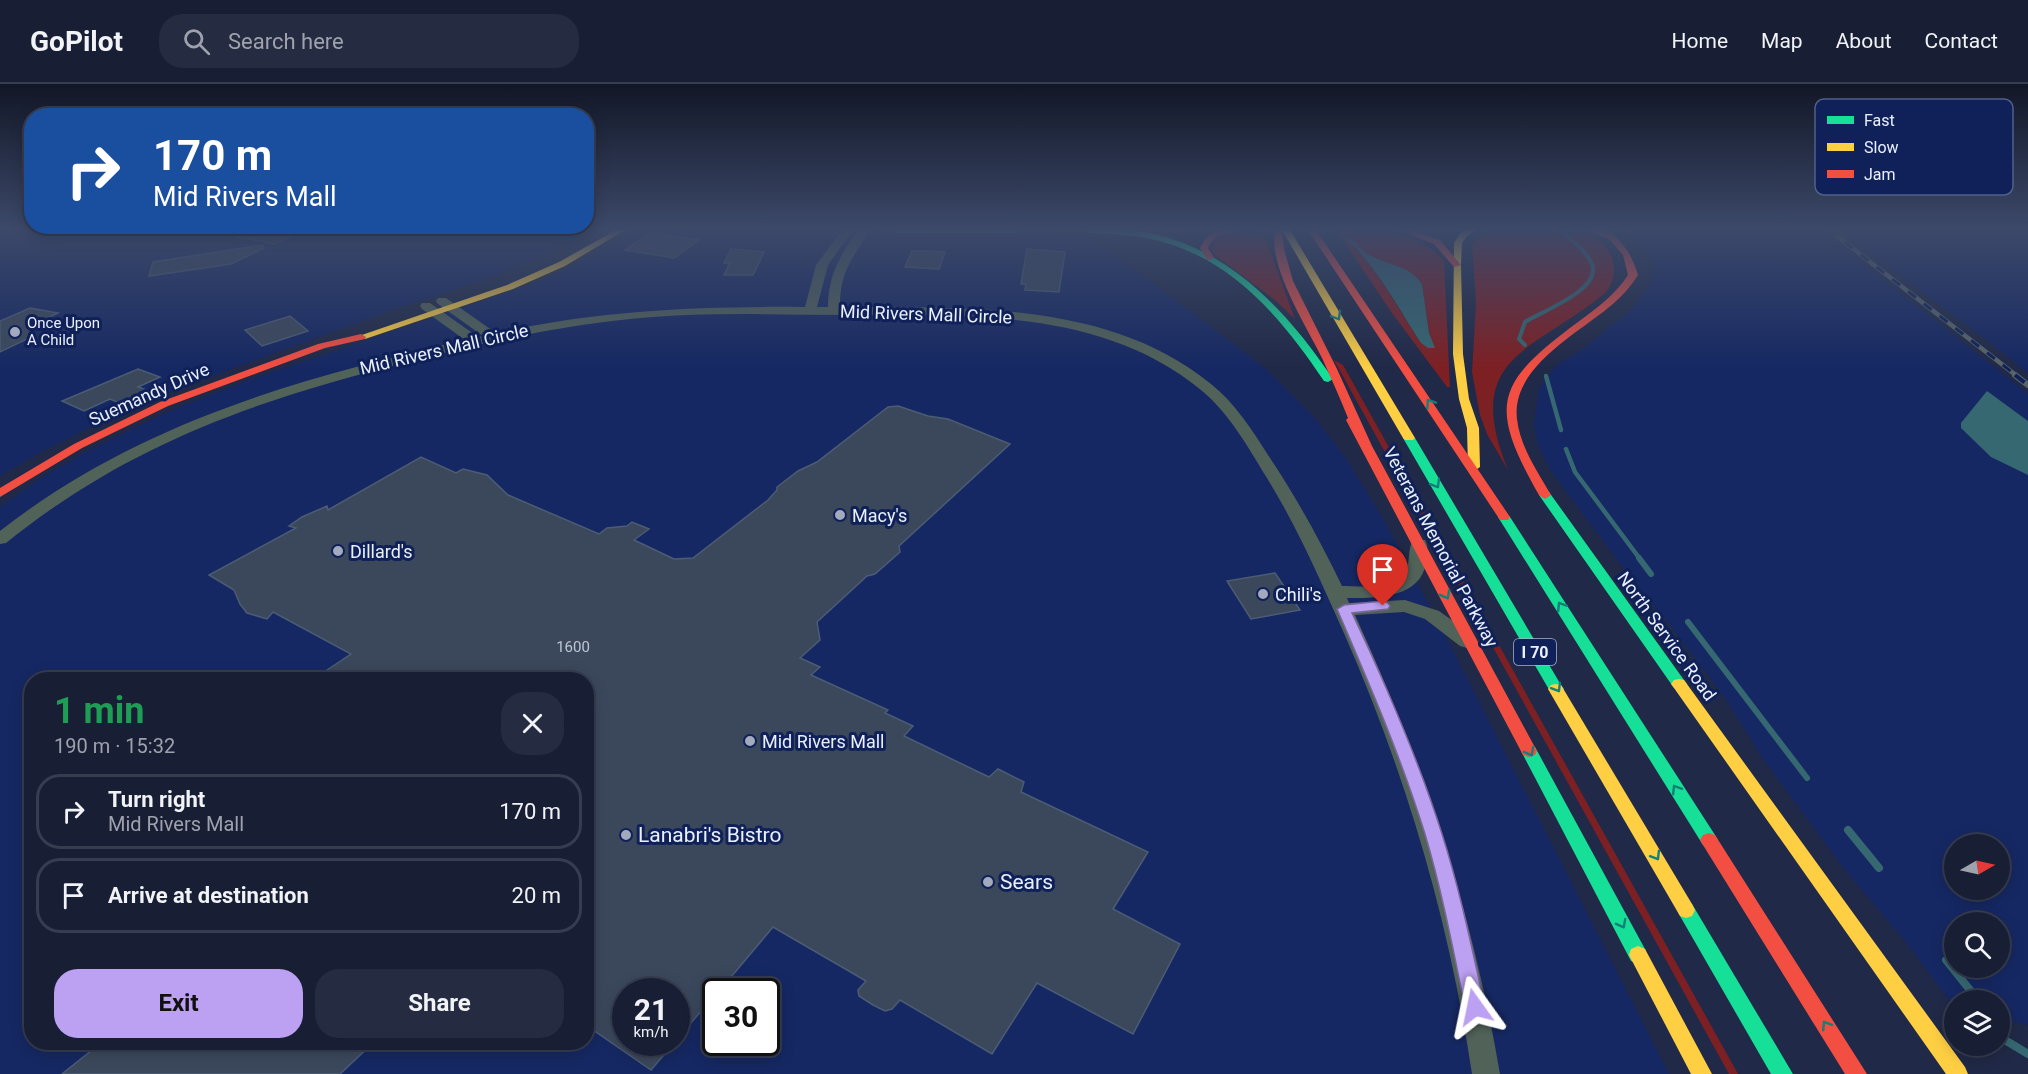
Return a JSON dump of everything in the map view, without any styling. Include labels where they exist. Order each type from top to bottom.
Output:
[{"type":"main road","name":"Suemandy Drive","points":[[439,306],[512,276]]},
{"type":"main road","name":"Suemandy Drive","points":[[0,493],[42,466],[136,416],[231,378],[322,346],[351,330],[537,276]]},
{"type":"main road","name":"Veterans Memorial Parkway","points":[[1234,276],[1272,305],[1295,329],[1314,354],[1419,544],[1702,1074]]},
{"type":"main road","points":[[1287,276],[1327,357],[1366,446]]},
{"type":"main road","name":"I 70","points":[[1313,276],[1783,1074]]},
{"type":"main road","name":"I 70","points":[[1343,276],[1474,469],[1857,1074]]},
{"type":"main road","points":[[1457,276],[1458,354],[1464,399],[1473,429],[1474,469]]},
{"type":"main road","name":"North Service Road","points":[[1632,276],[1626,289],[1609,305],[1538,355],[1522,372],[1512,392],[1509,413],[1513,438],[1523,462],[1549,502],[1958,1074]]},
{"type":"street","points":[[810,311],[819,276]]},
{"type":"street","points":[[834,311],[836,276]]},
{"type":"street","points":[[439,306],[494,336]]},
{"type":"street","points":[[439,306],[475,341]]},
{"type":"street","name":"Mid Rivers Mall Circle","points":[[0,538],[72,486],[145,445],[208,416],[299,384],[494,336],[571,322],[649,313],[708,310],[979,312],[1033,318],[1110,336],[1163,360],[1205,387],[1244,429],[1287,497],[1340,601],[1386,704],[1434,834],[1462,944],[1486,1074]]},
{"type":"street","points":[[1340,601],[1408,584],[1415,573],[1419,544]]},
{"type":"street","points":[[1340,601],[1405,606],[1422,610],[1473,645]]},
{"type":"shaded area","points":[[0,276],[495,276],[398,308],[144,401],[45,450],[0,476]]},
{"type":"shaded area","points":[[551,276],[1144,276],[1265,368],[1313,416],[1345,457],[1385,522],[1445,635],[1669,1074],[0,1074],[0,507],[41,478],[87,451],[167,412],[246,381]]},
{"type":"shaded area","points":[[1243,276],[1279,276],[1295,319],[1275,300]]},
{"type":"shaded area","points":[[1367,276],[1378,276],[1421,343],[1434,348],[1429,333],[1422,284],[1415,276],[1445,276],[1450,387],[1447,387]]},
{"type":"shaded area","points":[[1378,276],[1416,277],[1422,284],[1429,333],[1435,348],[1428,348],[1421,343]]},
{"type":"shaded area","points":[[1474,276],[1613,276],[1605,293],[1512,360],[1499,379],[1493,402],[1496,432],[1508,470],[1487,434],[1480,415],[1472,372],[1476,302]]},
{"type":"shaded area","points":[[1652,276],[1879,276],[2028,394],[2028,1025],[2010,1021],[2010,990],[1944,990],[1944,994],[1905,941],[1844,869],[1761,756],[1725,698],[1670,625],[1626,572],[1551,471],[1538,445],[1534,425],[1539,388],[1557,365],[1582,349],[1631,310],[1650,285]]},
{"type":"shaded area","points":[[1902,276],[2028,276],[2028,373]]},
{"type":"shaded area","points":[[1334,360],[1343,365],[1738,1074],[1729,1074]]},
{"type":"shaded area","points":[[1987,391],[2028,421],[2028,475],[1991,457],[1961,428],[1961,423]]},
{"type":"building","points":[[1022,276],[1061,276],[1059,292],[1025,290],[1026,284],[1021,284]]},
{"type":"building","points":[[30,308],[58,313],[34,324],[29,338],[0,352],[0,321]]},
{"type":"building","points":[[290,316],[308,331],[262,346],[245,330]]},
{"type":"building","points":[[138,369],[160,377],[138,387],[147,390],[119,403],[110,399],[84,411],[62,401]]},
{"type":"building","name":"Mid Rivers Mall","points":[[898,406],[928,416],[948,419],[1010,444],[899,546],[900,552],[875,574],[867,576],[817,622],[820,640],[800,658],[820,667],[811,675],[888,710],[885,713],[913,726],[904,736],[989,777],[998,769],[1024,782],[1021,792],[1148,852],[1113,909],[1180,944],[1133,1034],[1037,983],[992,1054],[900,1000],[892,1009],[885,1011],[873,1005],[859,996],[858,990],[866,981],[773,927],[731,977],[733,978],[702,978],[702,1010],[690,1024],[690,978],[612,978],[612,1043],[594,1031],[594,672],[324,672],[351,654],[273,612],[267,619],[247,613],[234,590],[209,575],[296,528],[289,526],[302,517],[327,506],[328,510],[421,457],[456,473],[463,469],[487,475],[508,495],[599,534],[607,528],[627,526],[632,522],[649,529],[634,540],[674,559],[693,558],[768,500],[777,487],[798,471],[817,462],[888,407]]},
{"type":"building","name":"Chili's","points":[[1275,573],[1300,610],[1251,619],[1227,581]]},
{"type":"building","points":[[92,1050],[366,1050],[340,1074],[62,1074]]},
{"type":"building","name":"Mid Rivers Mall","points":[[631,1056],[663,1056],[651,1070]]},
{"type":"waterway","points":[[1525,345],[1519,339],[1525,322],[1568,299],[1588,283],[1592,276]]},
{"type":"waterway","points":[[1546,376],[1561,430]]},
{"type":"waterway","points":[[1566,449],[1575,472],[1640,559]]},
{"type":"waterway","points":[[1639,558],[1651,574]]},
{"type":"waterway","points":[[1688,622],[1807,778]]},
{"type":"waterway","points":[[1848,830],[1879,868]]},
{"type":"waterway","points":[[1960,978],[1970,990]]},
{"type":"waterway","points":[[2010,1043],[2028,1054]]},
{"type":"railway","points":[[1888,276],[2017,376]]},
{"type":"railway","points":[[2015,375],[2028,385]]},
{"type":"traffic: fast","points":[[1237,276],[1276,310],[1295,332],[1328,379]]},
{"type":"traffic: fast","points":[[1409,438],[1556,689]]},
{"type":"traffic: fast","points":[[1545,495],[1679,684]]},
{"type":"traffic: fast","points":[[1504,517],[1709,840]]},
{"type":"traffic: fast","points":[[1529,751],[1638,955]]},
{"type":"traffic: fast","points":[[1686,910],[1783,1074]]},
{"type":"traffic: slow","points":[[361,337],[510,287],[534,276]]},
{"type":"traffic: slow","points":[[1313,276],[1409,438]]},
{"type":"traffic: slow","points":[[1457,276],[1458,354],[1464,399],[1473,428],[1474,467]]},
{"type":"traffic: slow","points":[[1679,684],[1958,1074]]},
{"type":"traffic: slow","points":[[1556,689],[1686,910]]},
{"type":"traffic: slow","points":[[1638,955],[1702,1074]]},
{"type":"traffic: jam","points":[[1288,276],[1295,297],[1332,369],[1366,446]]},
{"type":"traffic: jam","points":[[1343,276],[1504,517]]},
{"type":"traffic: jam","points":[[1545,495],[1528,465],[1511,419],[1512,400],[1519,382],[1533,364],[1553,345],[1609,303],[1632,276]]},
{"type":"traffic: jam","points":[[0,493],[78,446],[164,404],[322,346],[361,337]]},
{"type":"traffic: jam","points":[[1352,420],[1529,751]]},
{"type":"traffic: jam","points":[[1709,840],[1857,1074]]},
{"type":"place","name":"Once Upon A Child","points":[[15,332]]},
{"type":"place","name":"Macy's","points":[[840,515]]},
{"type":"place","name":"Dillard's","points":[[338,551]]},
{"type":"place","name":"Chili's","points":[[1263,594]]},
{"type":"place","name":"Mid Rivers Mall","points":[[750,741]]},
{"type":"place","name":"Lanabri's Bistro","points":[[626,835]]},
{"type":"place","name":"Sears","points":[[988,882]]},
{"type":"route","points":[[1383,606],[1344,609],[1386,704],[1434,834],[1462,944],[1475,1007]]}]
